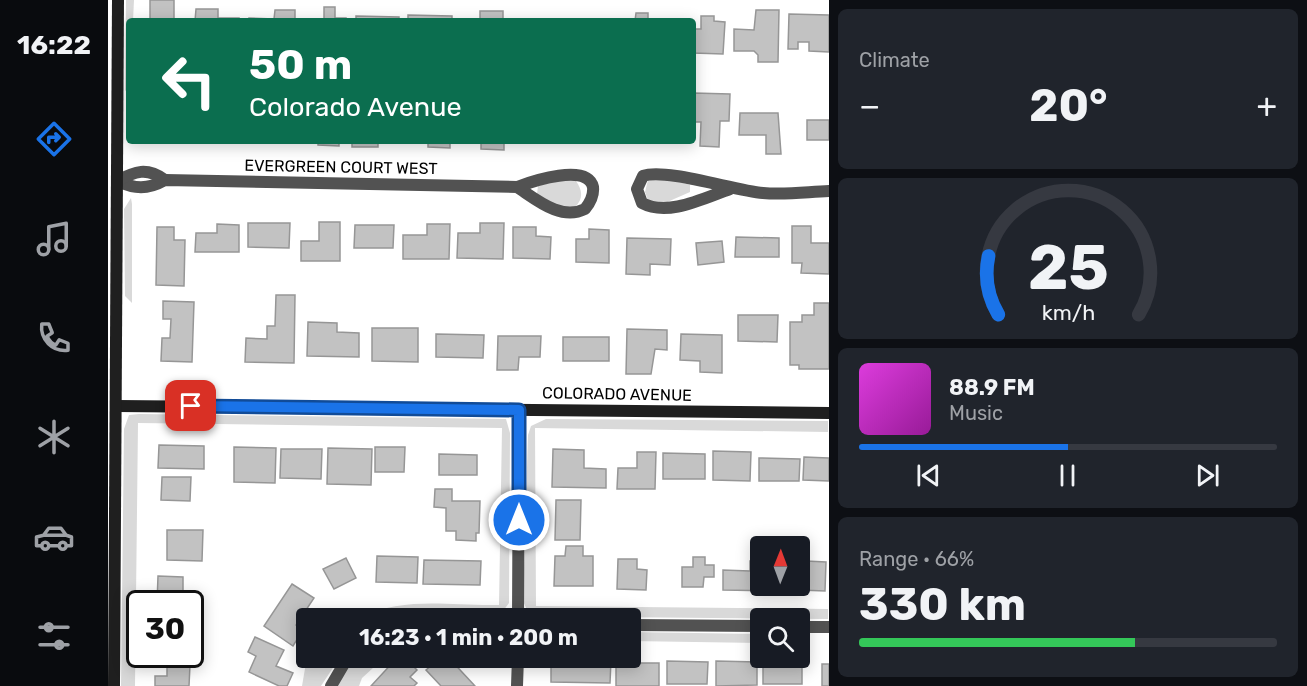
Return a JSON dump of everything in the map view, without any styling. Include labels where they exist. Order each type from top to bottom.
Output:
[{"type":"street","points":[[114,686],[117,406],[112,291],[117,181],[118,0]]},
{"type":"street","name":"EVERGREEN COURT WEST","points":[[117,181],[134,171],[154,172],[165,180],[518,187],[563,175],[577,175],[587,178],[592,186],[593,194],[585,209],[567,213],[548,206],[518,187]]},
{"type":"street","points":[[730,189],[666,208],[651,208],[642,203],[637,189],[643,176],[663,173],[730,189],[798,194],[828,191]]},
{"type":"street","name":"COLORADO AVENUE","points":[[117,406],[828,413]]},
{"type":"street","points":[[518,608],[519,410]]},
{"type":"street","points":[[641,625],[750,626]]},
{"type":"street","points":[[810,627],[828,627]]},
{"type":"street","points":[[331,686],[342,668]]},
{"type":"street","points":[[517,686],[518,668]]},
{"type":"shaded area","points":[[126,0],[134,0],[133,18],[126,18],[125,90]]},
{"type":"shaded area","points":[[661,176],[690,185],[690,192],[665,203],[648,200],[645,192],[648,180]]},
{"type":"shaded area","points":[[566,179],[576,181],[581,191],[580,200],[575,207],[563,209],[537,194],[538,186]]},
{"type":"shaded area","points":[[131,198],[132,303],[125,296],[124,209]]},
{"type":"shaded area","points":[[129,415],[506,419],[510,433],[509,603],[505,608],[388,608],[410,604],[499,605],[502,428],[138,423],[136,590],[126,590],[126,668],[135,668],[135,686],[121,686],[124,429]]},
{"type":"shaded area","points":[[546,419],[828,421],[828,432],[535,428],[536,606],[750,608],[750,618],[641,617],[641,608],[526,608],[523,601],[528,435],[531,426]]},
{"type":"shaded area","points":[[810,609],[828,609],[828,619],[810,619]]},
{"type":"shaded area","points":[[641,632],[750,634],[750,643],[641,641]]},
{"type":"shaded area","points":[[305,668],[333,668],[321,686],[302,686]]},
{"type":"shaded area","points":[[346,668],[373,668],[362,678],[359,686],[336,686]]},
{"type":"building","points":[[150,0],[174,0],[174,18],[150,18]]},
{"type":"building","points":[[324,7],[335,7],[335,18],[324,18]]},
{"type":"building","points":[[196,9],[218,9],[218,18],[195,18]]},
{"type":"building","points":[[275,10],[295,10],[295,18],[274,18]]},
{"type":"building","points":[[756,10],[779,10],[778,62],[758,62],[758,55],[754,51],[734,51],[734,29],[754,30]]},
{"type":"building","points":[[480,11],[503,11],[503,18],[480,18]]},
{"type":"building","points":[[636,13],[648,13],[648,18],[635,18]]},
{"type":"building","points":[[789,14],[829,15],[829,52],[809,51],[809,42],[798,42],[798,49],[788,49]]},
{"type":"building","points":[[408,15],[452,16],[452,18],[408,18]]},
{"type":"building","points":[[356,16],[399,17],[399,18],[356,18]]},
{"type":"building","points":[[701,16],[714,16],[714,21],[725,22],[723,54],[696,53],[696,29],[701,29]]},
{"type":"building","points":[[696,93],[730,94],[729,121],[720,121],[719,147],[700,146],[701,122],[696,122]]},
{"type":"building","points":[[740,113],[778,113],[781,154],[766,154],[766,135],[739,135]]},
{"type":"building","points":[[807,120],[829,120],[829,140],[807,140]]},
{"type":"building","points":[[339,144],[339,146],[318,145]]},
{"type":"building","points":[[352,144],[378,144],[378,147],[352,147]]},
{"type":"building","points":[[428,144],[450,144],[450,148],[428,147]]},
{"type":"building","points":[[481,144],[504,144],[504,150],[481,149]]},
{"type":"building","points":[[319,222],[340,222],[340,261],[301,261],[301,241],[319,241]]},
{"type":"building","points":[[248,223],[290,223],[289,248],[248,247]]},
{"type":"building","points":[[480,223],[504,223],[503,259],[457,258],[458,233],[480,233]]},
{"type":"building","points":[[217,224],[239,225],[239,252],[195,252],[196,233],[217,233]]},
{"type":"building","points":[[427,224],[450,224],[449,259],[403,259],[403,235],[427,235]]},
{"type":"building","points":[[355,225],[394,225],[393,248],[354,248]]},
{"type":"building","points":[[792,226],[811,226],[811,243],[829,243],[829,274],[801,273],[802,263],[792,263]]},
{"type":"building","points":[[157,227],[174,227],[174,240],[185,240],[184,286],[156,285]]},
{"type":"building","points":[[513,227],[536,227],[536,236],[551,237],[550,259],[513,258]]},
{"type":"building","points":[[589,229],[609,230],[609,263],[576,262],[576,239],[589,239]]},
{"type":"building","points":[[736,237],[779,238],[779,257],[735,257]]},
{"type":"building","points":[[627,238],[671,239],[670,265],[650,264],[650,275],[626,274]]},
{"type":"building","points":[[722,241],[724,262],[698,265],[696,243]]},
{"type":"building","points":[[276,295],[295,295],[294,363],[245,362],[246,338],[267,339],[267,326],[275,326]]},
{"type":"building","points":[[163,301],[194,302],[192,362],[161,361],[162,338],[170,338],[171,319],[163,319]]},
{"type":"building","points":[[814,303],[829,303],[829,369],[799,369],[799,365],[790,365],[790,322],[802,322],[802,315],[814,315]]},
{"type":"building","points":[[738,315],[778,315],[777,342],[738,341]]},
{"type":"building","points":[[308,322],[337,323],[337,332],[359,333],[359,357],[307,356]]},
{"type":"building","points":[[372,328],[418,328],[418,362],[372,361]]},
{"type":"building","points":[[627,329],[667,330],[667,350],[655,349],[651,374],[626,374]]},
{"type":"building","points":[[436,334],[484,335],[483,358],[436,357]]},
{"type":"building","points":[[681,334],[722,335],[722,373],[700,372],[700,361],[680,360]]},
{"type":"building","points":[[498,336],[541,336],[540,357],[519,357],[518,370],[497,370]]},
{"type":"building","points":[[563,337],[609,337],[609,361],[563,361]]},
{"type":"building","points":[[159,445],[204,446],[204,469],[158,468]]},
{"type":"building","points":[[234,447],[276,448],[275,483],[234,482]]},
{"type":"building","points":[[375,447],[405,447],[404,472],[375,472]]},
{"type":"building","points":[[328,448],[372,449],[371,485],[327,484]]},
{"type":"building","points":[[281,449],[322,449],[321,479],[280,478]]},
{"type":"building","points":[[553,449],[584,450],[584,468],[606,469],[606,488],[552,487]]},
{"type":"building","points":[[713,451],[751,452],[750,481],[713,480]]},
{"type":"building","points":[[637,452],[656,452],[655,489],[617,489],[618,468],[637,468]]},
{"type":"building","points":[[663,453],[705,454],[705,479],[663,479]]},
{"type":"building","points":[[439,454],[477,455],[477,475],[439,475]]},
{"type":"building","points":[[804,457],[829,458],[829,481],[803,480]]},
{"type":"building","points":[[759,458],[800,459],[799,481],[759,481]]},
{"type":"building","points":[[162,477],[191,477],[190,501],[161,500]]},
{"type":"building","points":[[435,489],[452,489],[452,501],[480,501],[479,533],[476,533],[476,541],[456,540],[456,531],[446,531],[446,508],[434,507]]},
{"type":"building","points":[[556,500],[581,500],[580,540],[555,540]]},
{"type":"building","points":[[167,530],[203,530],[202,561],[167,560]]},
{"type":"building","points":[[566,546],[583,546],[583,556],[593,556],[593,586],[554,586],[555,556],[565,556]]},
{"type":"building","points":[[377,556],[418,557],[417,583],[376,582]]},
{"type":"building","points":[[693,557],[705,557],[705,565],[714,565],[714,577],[704,577],[703,587],[682,587],[682,567],[693,567]]},
{"type":"building","points":[[346,558],[356,578],[334,589],[323,569]]},
{"type":"building","points":[[618,559],[637,559],[637,569],[647,570],[646,590],[617,589]]},
{"type":"building","points":[[424,560],[481,561],[480,585],[423,584]]},
{"type":"building","points":[[810,561],[826,562],[825,591],[810,590]]},
{"type":"building","points":[[723,570],[750,571],[750,591],[723,590]]},
{"type":"building","points":[[158,576],[183,577],[183,590],[157,590]]},
{"type":"building","points":[[292,584],[314,598],[307,608],[296,608],[296,641],[293,646],[264,626]]},
{"type":"building","points":[[255,637],[284,650],[276,666],[293,673],[287,686],[279,686],[249,672],[256,656],[248,652]]},
{"type":"building","points":[[667,661],[708,662],[707,684],[667,684]]},
{"type":"building","points":[[716,661],[750,662],[750,668],[757,668],[757,685],[716,686]]},
{"type":"building","points":[[641,663],[659,663],[659,686],[616,686],[616,668],[641,668]]},
{"type":"building","points":[[822,664],[829,664],[829,686],[822,686]]},
{"type":"building","points":[[167,668],[190,668],[189,686],[155,686],[155,676],[167,676]]},
{"type":"building","points":[[388,668],[415,668],[417,670],[410,677],[417,683],[414,686],[371,686]]},
{"type":"building","points":[[428,668],[458,668],[475,686],[441,686],[426,670]]},
{"type":"building","points":[[551,668],[611,668],[610,683],[551,682]]},
{"type":"building","points":[[763,668],[802,668],[802,684],[763,684]]},
{"type":"route","points":[[191,406],[519,410],[519,520]]}]
